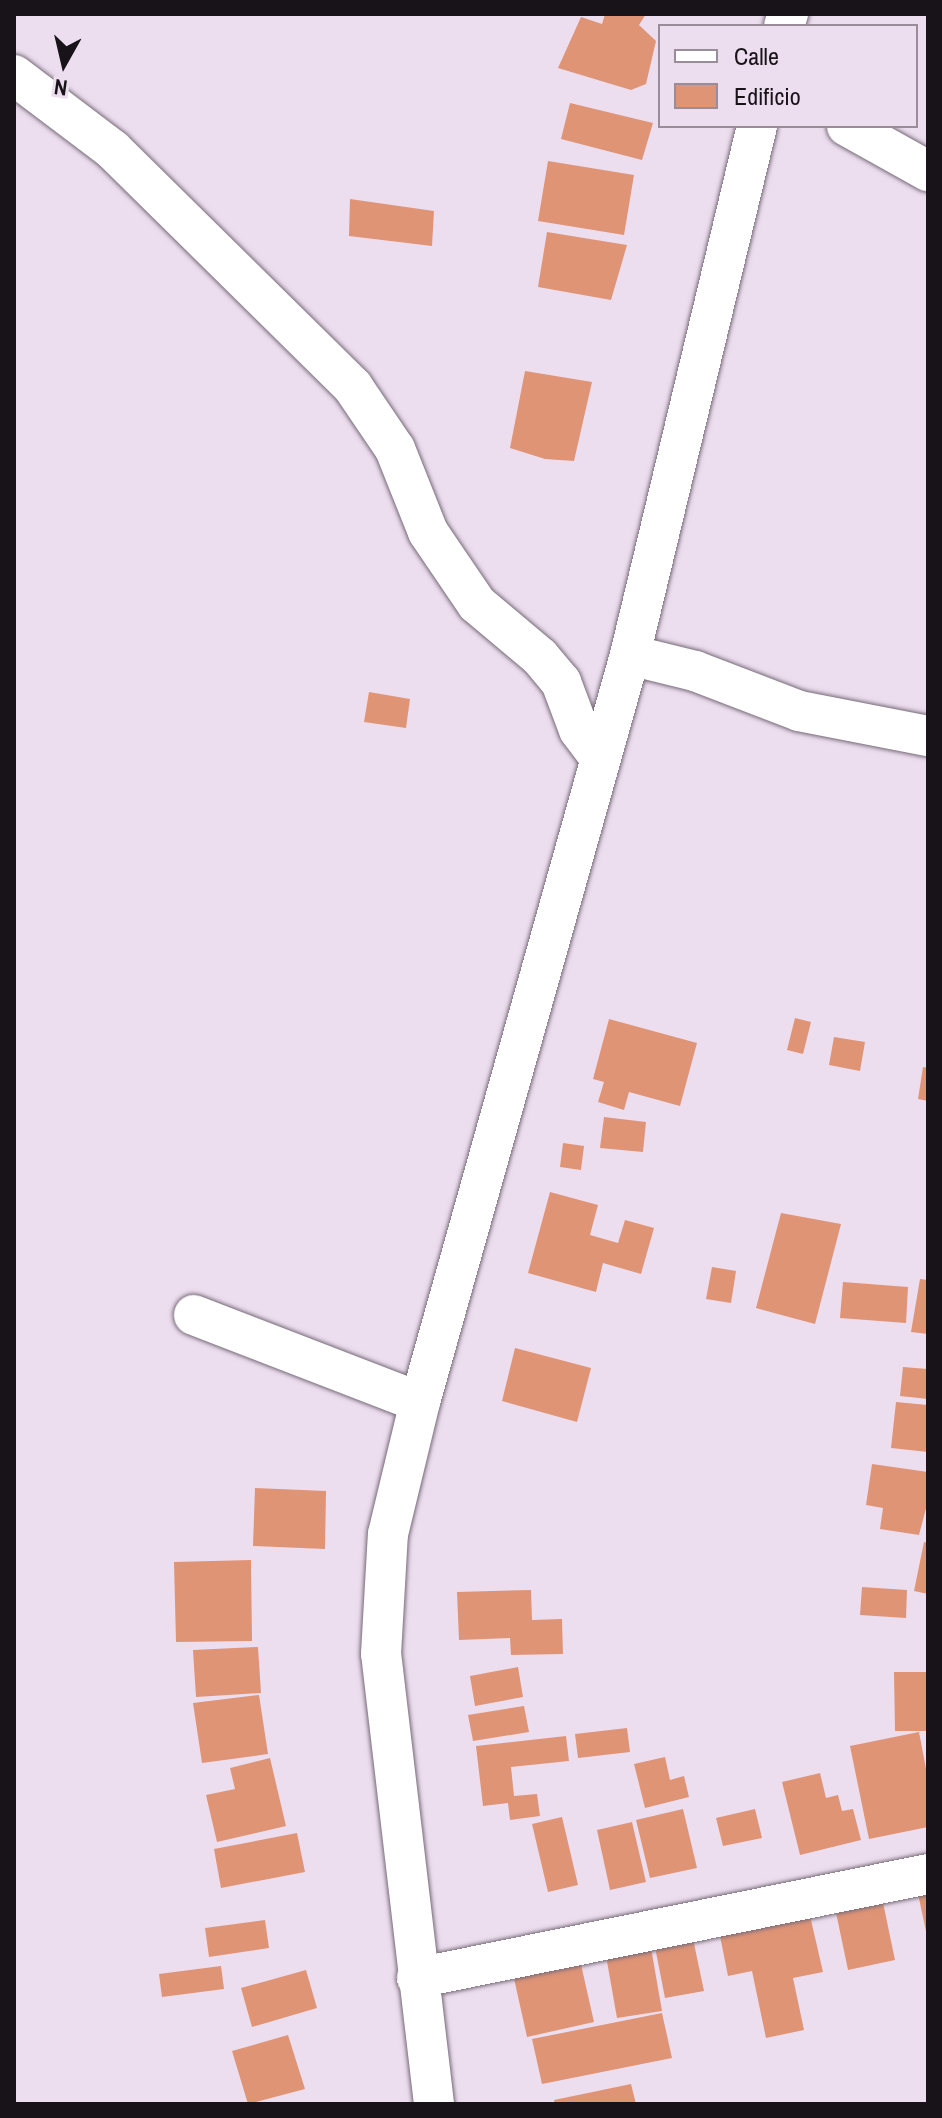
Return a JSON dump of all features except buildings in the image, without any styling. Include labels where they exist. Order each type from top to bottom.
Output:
[{"type":"street","points":[[14,75],[113,150],[353,387],[395,449],[428,532],[477,604],[540,657],[561,682],[579,730],[598,755]]},
{"type":"street","points":[[434,2104],[381,1654],[388,1534],[420,1402],[598,755],[630,655],[757,128]]},
{"type":"street","points":[[851,128],[928,171]]},
{"type":"street","points":[[630,655],[695,671],[799,711],[928,736]]},
{"type":"street","points":[[194,1315],[420,1402]]},
{"type":"street","points":[[417,1978],[928,1874]]}]
